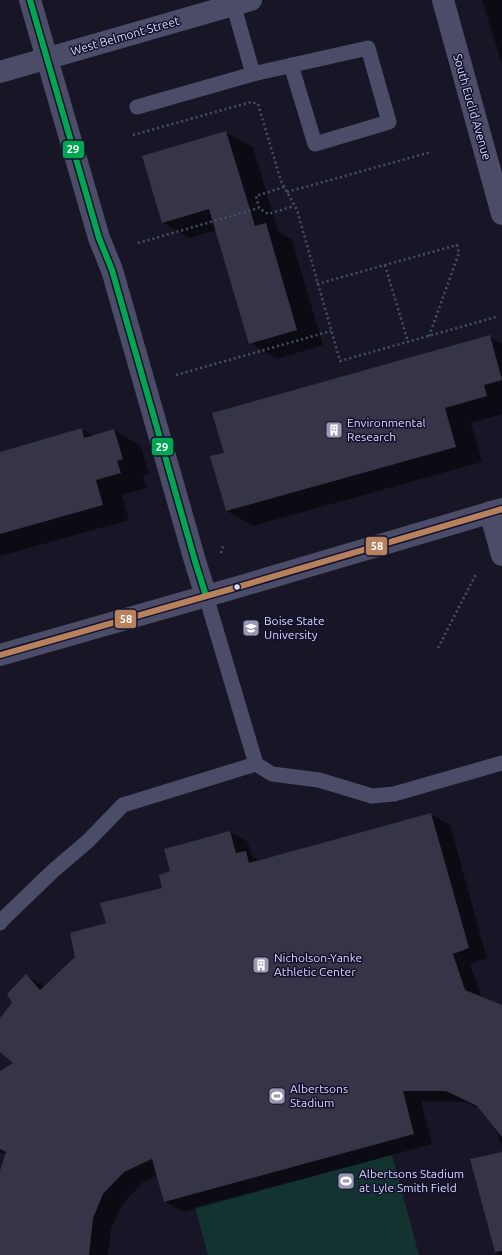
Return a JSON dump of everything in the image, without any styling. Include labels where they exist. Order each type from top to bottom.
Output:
[{"type":"street","points":[[30,0],[98,238],[112,270],[206,596]]},
{"type":"street","name":"South Euclid Avenue","points":[[443,0],[502,214]]},
{"type":"street","name":"West Belmont Street","points":[[0,72],[238,2]]},
{"type":"street","points":[[0,655],[496,511],[502,555]]},
{"type":"lane","points":[[238,2],[253,74]]},
{"type":"lane","points":[[137,107],[253,74],[291,65],[368,48],[389,122],[315,144],[291,65]]},
{"type":"lane","points":[[206,596],[256,764],[272,774],[319,780],[372,796],[394,794],[502,763]]},
{"type":"lane","points":[[0,923],[54,870],[88,841],[122,805],[256,764]]},
{"type":"path","points":[[133,135],[251,102],[258,104],[281,181],[297,210],[340,361],[496,317]]},
{"type":"path","points":[[287,192],[432,152]]},
{"type":"path","points":[[284,188],[256,196],[259,208],[268,214],[294,206]]},
{"type":"path","points":[[138,243],[259,208]]},
{"type":"path","points":[[317,284],[457,245],[460,253],[429,336]]},
{"type":"path","points":[[384,265],[408,342]]},
{"type":"path","points":[[176,375],[331,331]]},
{"type":"path","points":[[220,553],[224,543]]},
{"type":"path","points":[[438,648],[476,574]]},
{"type":"green space","name":"Albertsons Stadium at Lyle Smith Field","points":[[392,1155],[419,1255],[208,1255],[195,1207]]},
{"type":"building","points":[[226,131],[255,226],[266,223],[297,330],[249,344],[209,209],[162,223],[142,156]]},
{"type":"building","name":"Environmental Research","points":[[490,335],[502,380],[484,385],[487,396],[445,408],[456,447],[226,511],[210,456],[224,453],[212,413]]},
{"type":"building","points":[[82,428],[84,438],[114,429],[123,459],[117,461],[121,473],[96,480],[103,505],[0,534],[0,452]]},
{"type":"building","points":[[431,813],[469,948],[453,954],[465,990],[502,1005],[502,1137],[477,1106],[446,1091],[403,1091],[414,1134],[164,1202],[152,1159],[124,1172],[103,1194],[93,1218],[89,1255],[0,1255],[0,1171],[6,1152],[0,1149],[0,1071],[13,1063],[0,1052],[0,1018],[12,1003],[7,994],[26,974],[40,990],[75,957],[70,933],[106,923],[100,903],[162,888],[159,875],[170,871],[164,849],[230,831],[236,853],[246,851],[249,863]]},
{"type":"building","points":[[502,1152],[502,1251],[495,1252],[470,1159]]},
{"type":"transit line","name":"29","points":[[30,0],[99,238],[112,270],[206,596]]},
{"type":"transit line","name":"58","points":[[0,655],[502,509]]},
{"type":"place","name":"Environmental Research","points":[[334,430]]},
{"type":"place","name":"Boise State University","points":[[251,628]]},
{"type":"place","name":"Nicholson-Yanke Athletic Center","points":[[261,965]]},
{"type":"place","name":"Albertsons Stadium","points":[[277,1096]]},
{"type":"place","name":"Albertsons Stadium at Lyle Smith Field","points":[[346,1181]]}]
